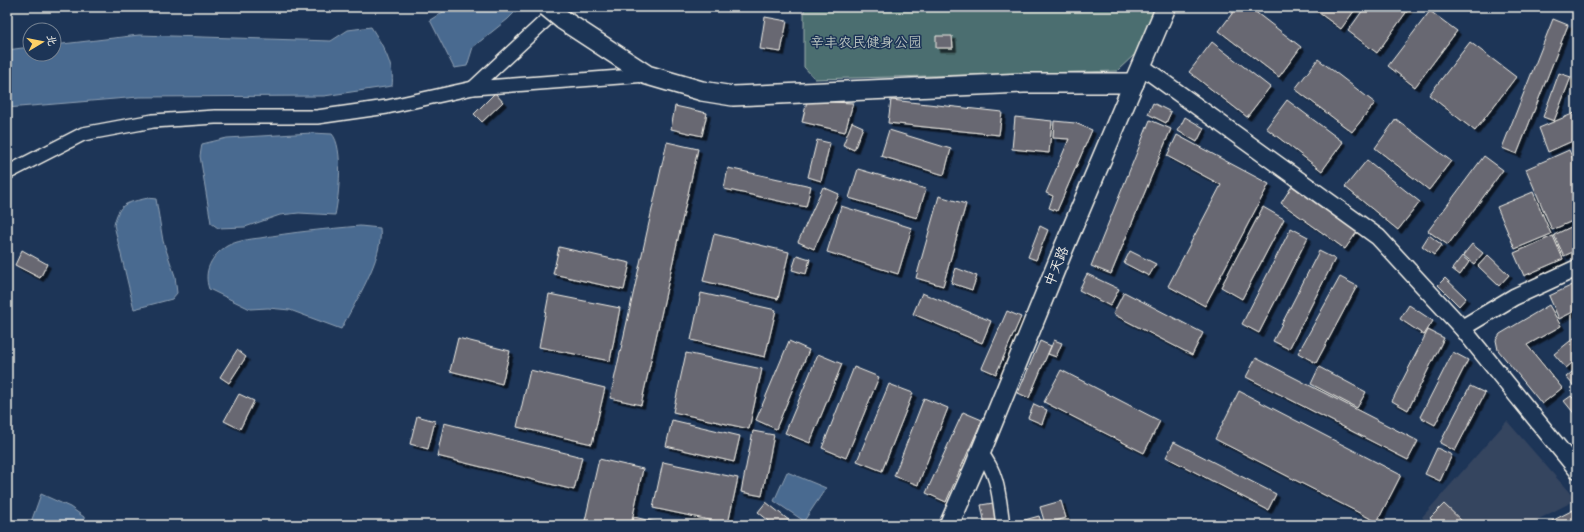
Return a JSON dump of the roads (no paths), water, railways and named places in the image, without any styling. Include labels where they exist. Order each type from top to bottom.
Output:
[{"type":"main road","points":[[547,7],[561,13],[647,75],[702,91],[733,96],[1024,83],[1134,83]]},
{"type":"main road","name":"中天路","points":[[949,525],[981,453],[1063,250],[1166,7]]},
{"type":"street","points":[[472,88],[561,13]]},
{"type":"street","points":[[1141,66],[1378,237],[1462,328],[1577,470]]},
{"type":"street","points":[[7,173],[83,134],[153,121],[215,117],[317,117],[387,107],[472,88],[647,75]]},
{"type":"street","points":[[1462,328],[1514,297],[1577,268]]},
{"type":"street","points":[[981,453],[990,464],[997,485],[1003,525]]},
{"type":"park label","name":"辛丰农民健身公园","points":[[866,42]]}]
